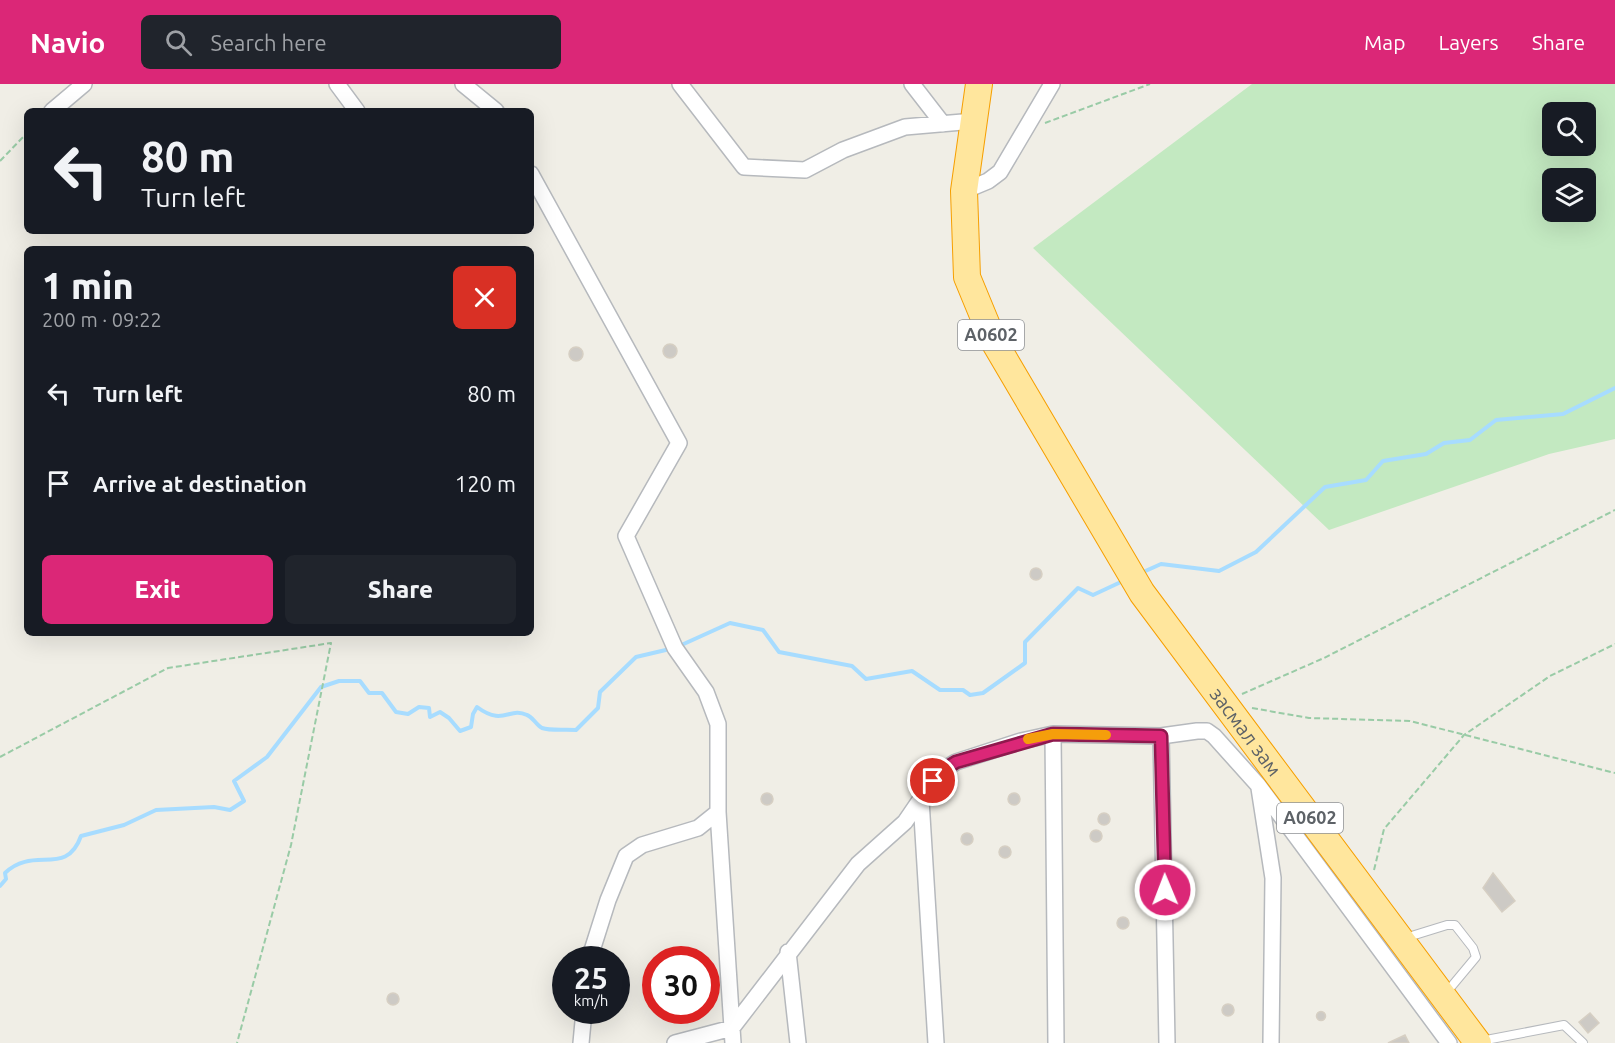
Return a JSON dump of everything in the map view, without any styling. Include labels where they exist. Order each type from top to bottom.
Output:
[{"type":"highway","name":"A0602","points":[[964,191],[979,84]]},
{"type":"highway","name":"засмал зам","points":[[964,191],[968,276],[993,339],[1120,558],[1142,593],[1478,1042]]},
{"type":"street","points":[[56,108],[84,84]]},
{"type":"street","points":[[337,84],[355,108]]},
{"type":"street","points":[[463,84],[492,108]]},
{"type":"street","points":[[680,84],[744,167],[805,170],[843,150],[905,127],[974,121]]},
{"type":"street","points":[[912,84],[943,124]]},
{"type":"street","points":[[964,191],[988,181],[1000,172],[1052,84]]},
{"type":"street","points":[[534,179],[679,443],[626,536],[675,648],[706,692],[718,724],[718,812],[733,1035]]},
{"type":"street","points":[[675,1043],[733,1035],[788,952],[858,864],[905,822],[943,770],[956,762],[1053,734],[1161,736],[1207,731],[1258,785],[1449,1043]]},
{"type":"street","points":[[1053,734],[1056,1043]]},
{"type":"street","points":[[1161,736],[1167,1043]]},
{"type":"street","points":[[1258,785],[1273,878],[1271,1043]]},
{"type":"street","points":[[921,800],[936,1043]]},
{"type":"street","points":[[594,946],[611,891],[626,856],[642,845],[698,828],[718,812]]},
{"type":"street","points":[[788,952],[798,1043]]},
{"type":"street","points":[[581,1043],[583,1024]]},
{"type":"lane","points":[[1400,940],[1447,925],[1455,926],[1473,948],[1476,957],[1443,997]]},
{"type":"lane","points":[[1478,1042],[1554,1025],[1564,1025],[1583,1043]]},
{"type":"path","points":[[1044,123],[1150,84]]},
{"type":"path","points":[[0,161],[24,136]]},
{"type":"path","points":[[1223,702],[1324,658],[1615,510]]},
{"type":"path","points":[[0,757],[168,668],[331,643],[291,845],[237,1043]]},
{"type":"path","points":[[1368,896],[1384,829],[1464,735],[1550,676],[1615,644]]},
{"type":"path","points":[[1223,702],[1309,718],[1410,721],[1615,773]]},
{"type":"green space","points":[[1252,84],[1615,84],[1615,439],[1549,454],[1329,530],[1033,248]]},
{"type":"building","points":[[670,344],[675,346],[677,351],[675,356],[670,358],[665,356],[663,351],[665,346]]},
{"type":"building","points":[[576,347],[581,349],[583,354],[581,359],[576,361],[571,359],[569,354],[571,349]]},
{"type":"building","points":[[1038,568],[1042,574],[1038,580],[1034,580],[1030,572]]},
{"type":"building","points":[[769,793],[773,799],[769,805],[765,805],[761,797]]},
{"type":"building","points":[[1016,793],[1020,799],[1016,805],[1012,805],[1008,797]]},
{"type":"building","points":[[1106,813],[1110,819],[1106,825],[1102,825],[1098,817]]},
{"type":"building","points":[[1098,830],[1102,836],[1098,842],[1094,842],[1090,834]]},
{"type":"building","points":[[969,833],[973,839],[969,845],[965,845],[961,837]]},
{"type":"building","points":[[1007,846],[1011,852],[1007,858],[1003,858],[999,850]]},
{"type":"building","points":[[1493,873],[1515,901],[1502,912],[1483,888]]},
{"type":"building","points":[[1125,917],[1129,923],[1125,929],[1121,929],[1117,921]]},
{"type":"building","points":[[395,993],[399,999],[395,1005],[391,1005],[387,997]]},
{"type":"building","points":[[1230,1004],[1234,1010],[1230,1016],[1226,1016],[1222,1008]]},
{"type":"building","points":[[1321,1011],[1326,1016],[1321,1021],[1316,1016]]},
{"type":"building","points":[[1590,1013],[1599,1023],[1588,1033],[1579,1022]]},
{"type":"building","points":[[1405,1035],[1409,1043],[1388,1043]]},
{"type":"waterway","points":[[1141,573],[1161,564],[1219,571],[1256,552],[1325,487],[1366,480],[1383,461],[1426,454],[1444,443],[1470,440],[1496,420],[1563,414],[1615,388]]},
{"type":"waterway","points":[[677,647],[730,623],[763,630],[779,652],[852,666],[866,679],[912,671],[940,690],[963,690],[970,695],[983,693],[1025,663],[1025,642],[1078,588],[1093,595],[1123,581]]},
{"type":"waterway","points":[[0,886],[6,879],[5,873],[16,865],[27,861],[58,859],[67,856],[75,848],[81,836],[124,825],[156,810],[214,807],[230,810],[244,801],[234,781],[267,757],[321,687],[339,681],[360,681],[369,693],[382,693],[396,712],[408,714],[419,707],[429,708],[430,717],[440,712],[449,718],[460,731],[471,727],[473,714],[477,707],[486,713],[500,716],[521,713],[546,729],[576,730],[598,708],[600,692],[636,657],[670,649]]},
{"type":"slow traffic","points":[[1028,739],[1053,734],[1106,735]]},
{"type":"route","points":[[933,781],[943,770],[956,762],[1021,741],[1053,734],[1161,736],[1165,890]]}]
